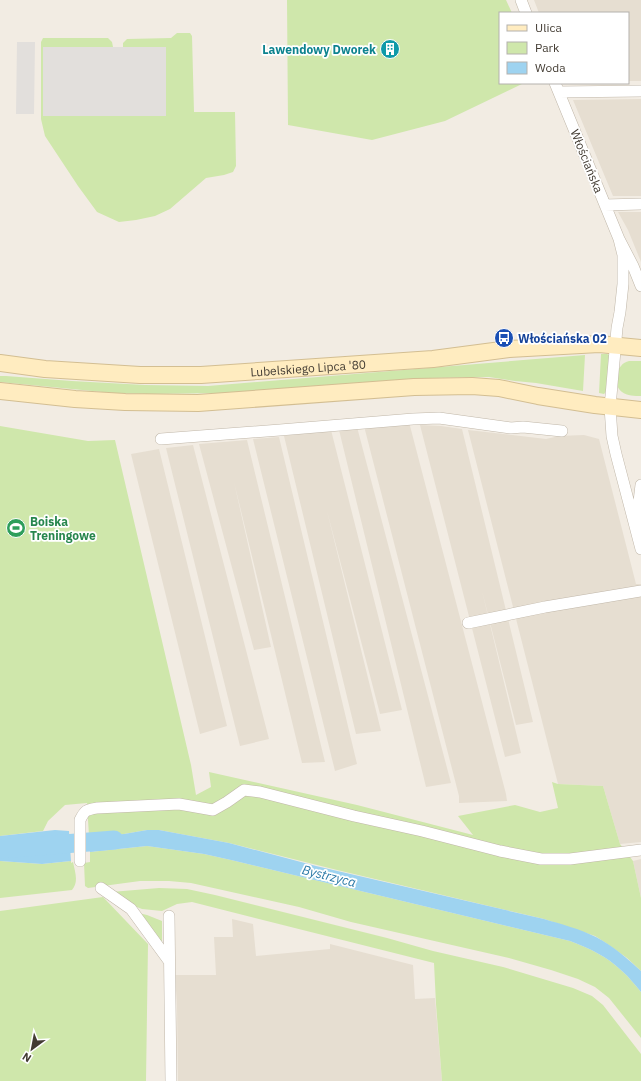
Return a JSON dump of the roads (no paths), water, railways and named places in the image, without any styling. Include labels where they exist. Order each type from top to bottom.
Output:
[{"type":"main road","name":"Lubelskiego Lipca '80","points":[[0,363],[45,369],[140,375],[201,375],[433,359],[509,349],[592,344],[641,348]]},
{"type":"main road","points":[[0,391],[75,399],[125,402],[198,403],[414,387],[472,386],[499,388],[538,396],[610,407],[641,410]]},
{"type":"street","points":[[521,0],[526,12]]},
{"type":"street","points":[[557,88],[641,91]]},
{"type":"street","name":"Włościańska","points":[[557,88],[619,239],[633,266],[641,286]]},
{"type":"street","points":[[605,205],[641,204]]},
{"type":"street","name":"Włościańska","points":[[610,407],[615,345],[623,284],[622,255],[619,239]]},
{"type":"street","points":[[610,407],[612,436],[641,549]]},
{"type":"street","points":[[161,438],[439,418],[511,428],[524,427],[562,431]]},
{"type":"street","points":[[638,536],[638,510],[641,485]]},
{"type":"street","points":[[468,623],[545,607],[641,591]]},
{"type":"street","points":[[80,861],[80,820],[87,810],[103,807],[179,804],[213,810],[244,790],[260,792],[500,851],[541,859],[570,859],[641,850]]},
{"type":"street","points":[[101,888],[131,909],[169,961]]},
{"type":"street","points":[[169,916],[171,1081]]},
{"type":"water","points":[[55,830],[69,831],[71,861],[42,864],[0,861],[0,836]]},
{"type":"water","points":[[147,830],[159,830],[229,843],[316,866],[544,919],[570,927],[590,934],[620,952],[641,971],[641,992],[627,976],[610,961],[591,950],[570,941],[204,854],[147,846],[90,852],[89,836],[124,834]]},
{"type":"waterway","name":"Bystrzyca","points":[[0,849],[114,840]]},
{"type":"place","name":"Lawendowy Dworek","points":[[390,49]]},
{"type":"place","name":"Włościańska 02","points":[[504,338]]},
{"type":"place","name":"Boiska Treningowe","points":[[16,528]]}]
